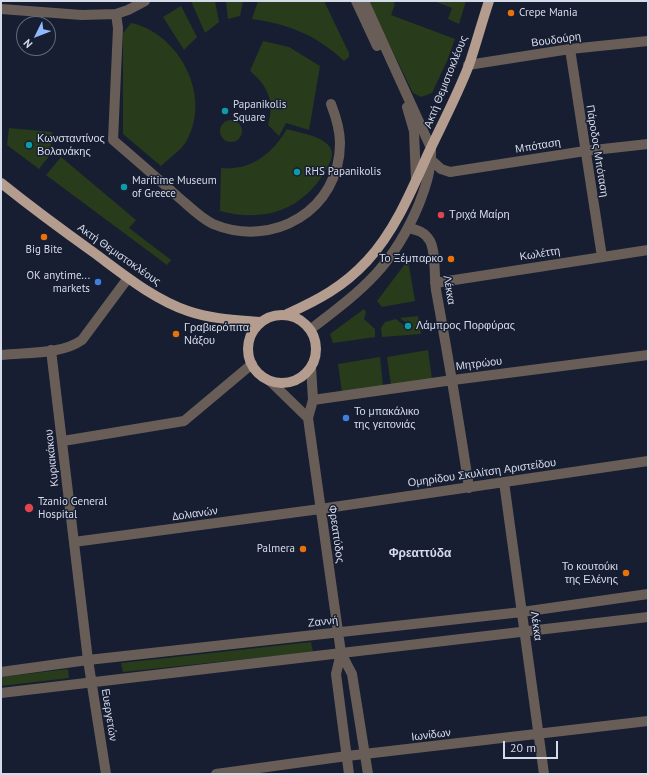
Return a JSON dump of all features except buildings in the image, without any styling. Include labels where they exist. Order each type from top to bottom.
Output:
[{"type":"main road","name":"Ακτή Θεμιστοκλέους","points":[[287,314],[322,298],[337,288],[367,261],[384,239],[416,180],[431,157],[468,65],[489,1]]},
{"type":"main road","name":"Ακτή Θεμιστοκλέους","points":[[1,183],[128,278],[157,296],[187,310],[221,318],[260,322]]},
{"type":"main road","points":[[287,314],[298,318],[311,329],[317,352],[311,367],[305,375],[286,383],[270,381],[258,372],[252,364],[248,353],[249,342],[252,332],[260,322],[269,317],[287,314]]},
{"type":"street","points":[[1,9],[82,14],[116,14],[128,10],[145,1]]},
{"type":"street","points":[[356,1],[407,108],[414,131],[416,180]]},
{"type":"street","points":[[311,329],[347,301],[380,272],[392,256],[408,228],[424,190],[431,157],[364,1]]},
{"type":"street","points":[[116,14],[118,28],[113,140],[211,223],[234,231],[246,232],[270,230],[293,222],[313,207],[321,198],[334,177],[340,154],[339,130],[331,104]]},
{"type":"street","name":"Βουδούρη","points":[[468,65],[570,49],[648,41]]},
{"type":"street","name":"Πάροδος Μπόταση","points":[[570,49],[602,257]]},
{"type":"street","name":"Μπόταση","points":[[431,157],[441,169],[450,172],[585,151],[648,144]]},
{"type":"street","name":"Λέκκα","points":[[408,228],[416,229],[426,234],[431,243],[435,283],[453,380],[469,488]]},
{"type":"street","name":"Κωλέττη","points":[[435,283],[648,250]]},
{"type":"street","points":[[1,355],[51,350],[72,346],[82,340],[128,278]]},
{"type":"street","name":"Κυριακάκου","points":[[51,350],[88,660]]},
{"type":"street","name":"Μητρώου","points":[[313,400],[453,380],[648,356]]},
{"type":"street","points":[[63,441],[184,422],[252,364]]},
{"type":"street","name":"Φρεαττύδος","points":[[311,367],[313,400],[308,418],[320,509],[341,654],[352,674],[368,774]]},
{"type":"street","points":[[270,381],[308,418]]},
{"type":"street","name":"Ομηρίδου Σκυλίτση Αριστείδου","points":[[320,509],[648,461]]},
{"type":"street","name":"Λέκκα","points":[[504,482],[544,774]]},
{"type":"street","name":"Δολιανών","points":[[74,542],[320,509]]},
{"type":"street","name":"Ζαννή","points":[[1,672],[88,660],[522,612],[648,594]]},
{"type":"street","points":[[1,693],[648,617]]},
{"type":"street","name":"Φρεαττύδος","points":[[341,654],[336,674],[349,774]]},
{"type":"street","name":"Ευεργετών","points":[[88,660],[106,774]]},
{"type":"street","name":"Ιωνίδων","points":[[216,774],[347,756],[539,735],[648,721]]},
{"type":"green space","points":[[191,1],[215,1],[219,22],[205,33]]},
{"type":"green space","points":[[226,1],[243,1],[240,16],[228,19]]},
{"type":"green space","points":[[258,1],[324,1],[349,53],[349,57],[344,61],[323,44],[301,32],[278,24],[252,19]]},
{"type":"green space","points":[[368,1],[393,1],[395,4],[391,15],[455,39],[447,61],[432,93],[421,97],[413,93]]},
{"type":"green space","points":[[434,1],[466,1],[459,24],[448,19],[452,8]]},
{"type":"green space","points":[[181,6],[197,37],[184,50],[163,17]]},
{"type":"green space","points":[[131,23],[148,29],[164,39],[176,53],[186,69],[193,86],[196,105],[194,123],[185,144],[161,166],[123,134],[123,33]]},
{"type":"green space","points":[[263,41],[289,47],[320,66],[309,130],[286,123],[279,136],[268,125],[271,109],[268,95],[261,83],[250,71]]},
{"type":"green space","points":[[231,120],[239,123],[242,131],[239,139],[231,142],[223,139],[220,131],[223,123]]},
{"type":"green space","points":[[9,128],[52,132],[50,155],[39,169],[7,145]]},
{"type":"green space","points":[[287,129],[320,139],[331,149],[331,160],[318,182],[307,194],[295,203],[281,210],[267,214],[252,215],[220,211],[221,168],[242,167],[260,159],[275,146]]},
{"type":"green space","points":[[61,157],[136,220],[129,228],[171,260],[167,265],[46,175]]},
{"type":"green space","points":[[408,260],[415,301],[382,307],[377,301]]},
{"type":"green space","points":[[364,309],[366,312],[364,319],[375,329],[375,337],[333,343],[330,334]]},
{"type":"green space","points":[[418,316],[421,334],[382,337],[381,328],[385,322],[396,319],[405,326],[408,325],[400,318]]},
{"type":"green space","points":[[428,350],[432,379],[391,385],[387,357]]},
{"type":"green space","points":[[380,357],[383,386],[342,392],[338,364]]},
{"type":"green space","points":[[311,642],[313,652],[123,672],[121,663]]},
{"type":"green space","points":[[68,669],[69,678],[1,686],[1,677]]},
{"type":"place","name":"Crepe Mania","points":[[511,13]]},
{"type":"place","name":"Papanikolis Square","points":[[225,111]]},
{"type":"place","name":"Κωνσταντίνος Βολανάκης","points":[[29,145]]},
{"type":"place","name":"RHS Papanikolis","points":[[297,172]]},
{"type":"place","name":"Maritime Museum of Greece","points":[[124,187]]},
{"type":"place","name":"Τριχά Μαίρη","points":[[441,215]]},
{"type":"place","name":"Big Bite","points":[[44,237]]},
{"type":"place","name":"Το Ξέμπαρκο","points":[[451,259]]},
{"type":"place","name":"OK anytime... markets","points":[[98,282]]},
{"type":"place","name":"Λάμπρος Πορφύρας","points":[[408,326]]},
{"type":"place","name":"Γραβιερόπιτα Νάξου","points":[[176,334]]},
{"type":"place","name":"Το μπακάλικο της γειτονιάς","points":[[346,418]]},
{"type":"place","name":"Tzanio General Hospital","points":[[29,508]]},
{"type":"place","name":"Palmera","points":[[303,549]]},
{"type":"place","name":"Το κουτούκι της Ελένης","points":[[626,573]]},
{"type":"district","name":"Φρεαττύδα","points":[[420,554]]}]
